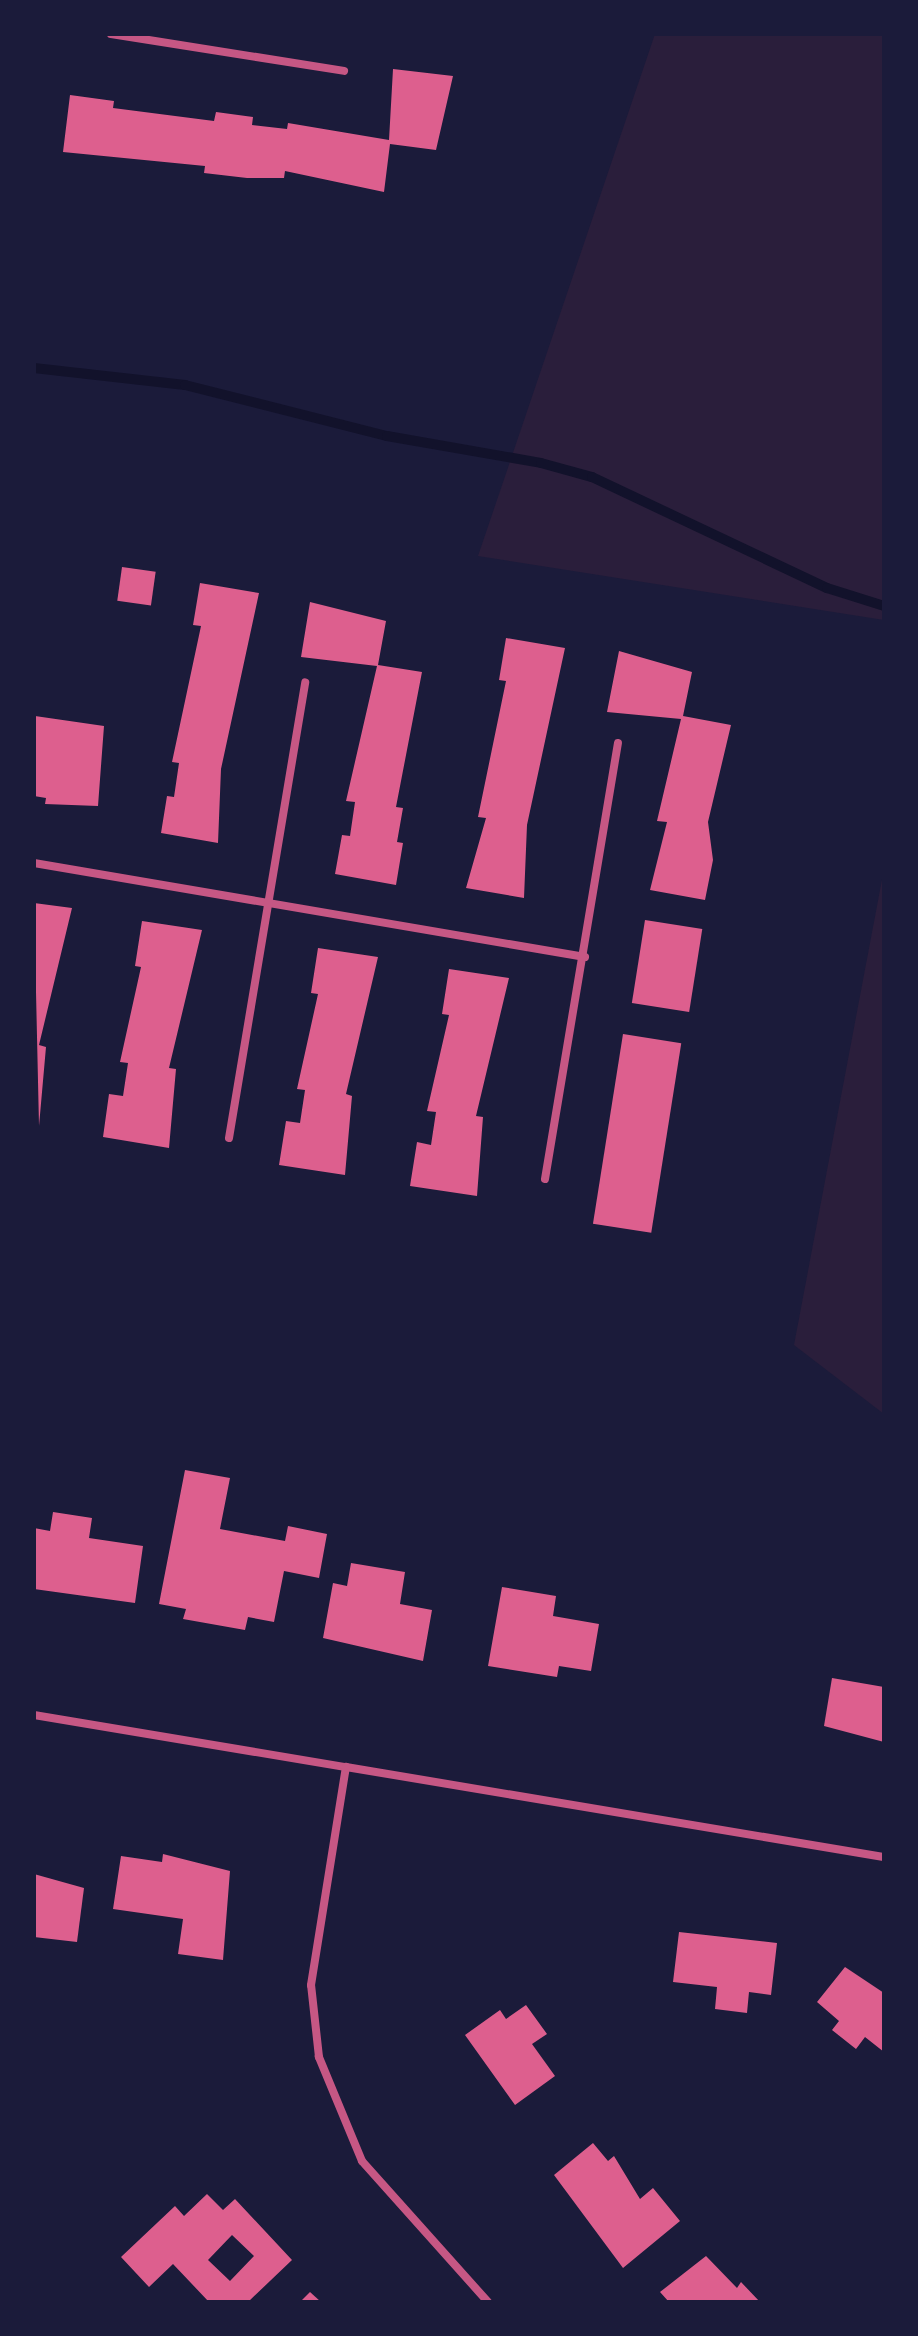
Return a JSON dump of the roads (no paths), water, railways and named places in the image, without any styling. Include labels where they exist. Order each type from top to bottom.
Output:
[{"type":"street","points":[[111,36],[344,71]]},
{"type":"street","points":[[229,1138],[305,682]]},
{"type":"street","points":[[545,1179],[585,957],[618,743]]},
{"type":"street","points":[[34,863],[585,957]]},
{"type":"street","points":[[34,1715],[884,1857]]},
{"type":"street","points":[[346,1767],[315,1940],[319,2057],[362,2161],[488,2302]]},
{"type":"waterway","points":[[34,368],[185,385],[387,436],[541,463],[592,477],[827,588],[884,606]]}]
